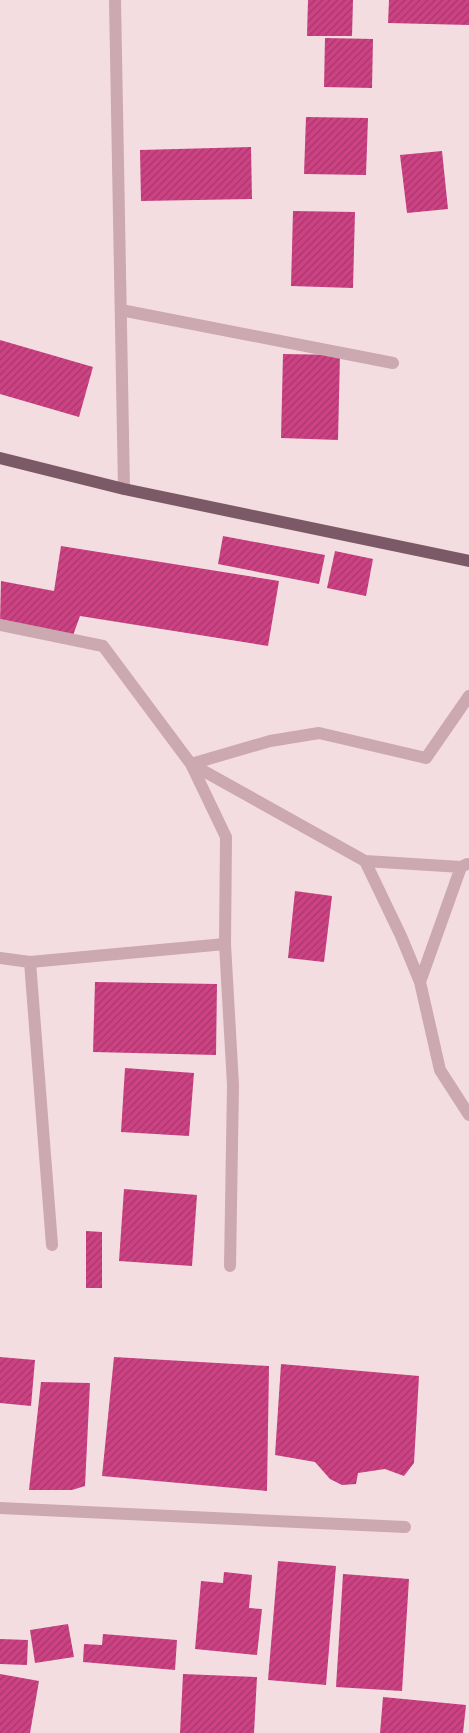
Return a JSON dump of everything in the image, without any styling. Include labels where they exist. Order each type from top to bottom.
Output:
[{"type":"main road","points":[[0,458],[124,489],[469,561]]},
{"type":"street","points":[[115,0],[124,489]]},
{"type":"street","points":[[121,310],[393,363]]},
{"type":"street","points":[[0,625],[103,646],[191,764],[226,837],[225,944],[233,1085],[230,1266]]},
{"type":"street","points":[[191,764],[270,742],[319,733],[426,758],[469,696]]},
{"type":"street","points":[[191,764],[365,861],[465,865],[420,982]]},
{"type":"street","points":[[365,861],[401,936],[420,982],[440,1070],[469,1115]]},
{"type":"street","points":[[0,958],[30,962],[225,944]]},
{"type":"street","points":[[30,962],[52,1245]]},
{"type":"street","points":[[0,1508],[405,1527]]},
{"type":"building","points":[[308,0],[353,0],[352,36],[307,36]]},
{"type":"building","points":[[389,0],[469,0],[469,25],[388,23]]},
{"type":"building","points":[[325,38],[373,39],[372,88],[324,87]]},
{"type":"building","points":[[306,117],[368,118],[366,175],[304,174]]},
{"type":"building","points":[[251,147],[252,199],[141,201],[140,150]]},
{"type":"building","points":[[442,151],[448,209],[407,213],[400,155]]},
{"type":"building","points":[[293,211],[355,212],[353,288],[291,286]]},
{"type":"building","points":[[0,340],[93,367],[79,417],[0,394]]},
{"type":"building","points":[[283,354],[340,355],[338,440],[281,438]]},
{"type":"building","points":[[223,536],[325,555],[319,584],[218,564]]},
{"type":"building","points":[[61,546],[279,581],[268,646],[80,616],[72,638],[0,622],[1,581],[54,591]]},
{"type":"building","points":[[335,551],[373,559],[366,596],[327,588]]},
{"type":"building","points":[[295,891],[332,896],[324,962],[288,958]]},
{"type":"building","points":[[95,982],[217,984],[216,1055],[93,1052]]},
{"type":"building","points":[[125,1068],[194,1073],[189,1136],[121,1132]]},
{"type":"building","points":[[124,1189],[197,1195],[192,1266],[119,1261]]},
{"type":"building","points":[[86,1231],[102,1232],[102,1288],[86,1288]]},
{"type":"building","points":[[0,1357],[35,1360],[31,1406],[0,1403]]},
{"type":"building","points":[[114,1357],[269,1366],[267,1491],[102,1476]]},
{"type":"building","points":[[281,1364],[419,1376],[414,1463],[404,1476],[385,1469],[358,1473],[356,1484],[342,1485],[330,1479],[315,1462],[275,1455]]},
{"type":"building","points":[[41,1382],[90,1383],[85,1486],[72,1490],[29,1490]]},
{"type":"building","points":[[278,1561],[336,1566],[326,1685],[268,1680]]},
{"type":"building","points":[[224,1572],[252,1575],[249,1608],[262,1609],[257,1655],[195,1649],[201,1581],[223,1583]]},
{"type":"building","points":[[343,1574],[409,1579],[402,1691],[336,1687]]},
{"type":"building","points":[[68,1624],[74,1657],[35,1663],[30,1630]]},
{"type":"building","points":[[103,1634],[177,1640],[175,1670],[83,1662],[84,1644],[102,1645]]},
{"type":"building","points":[[0,1639],[28,1640],[27,1665],[0,1664]]},
{"type":"building","points":[[0,1674],[39,1681],[30,1733],[0,1733]]},
{"type":"building","points":[[183,1674],[257,1677],[254,1733],[180,1733]]},
{"type":"building","points":[[383,1697],[466,1705],[463,1733],[380,1733]]}]
